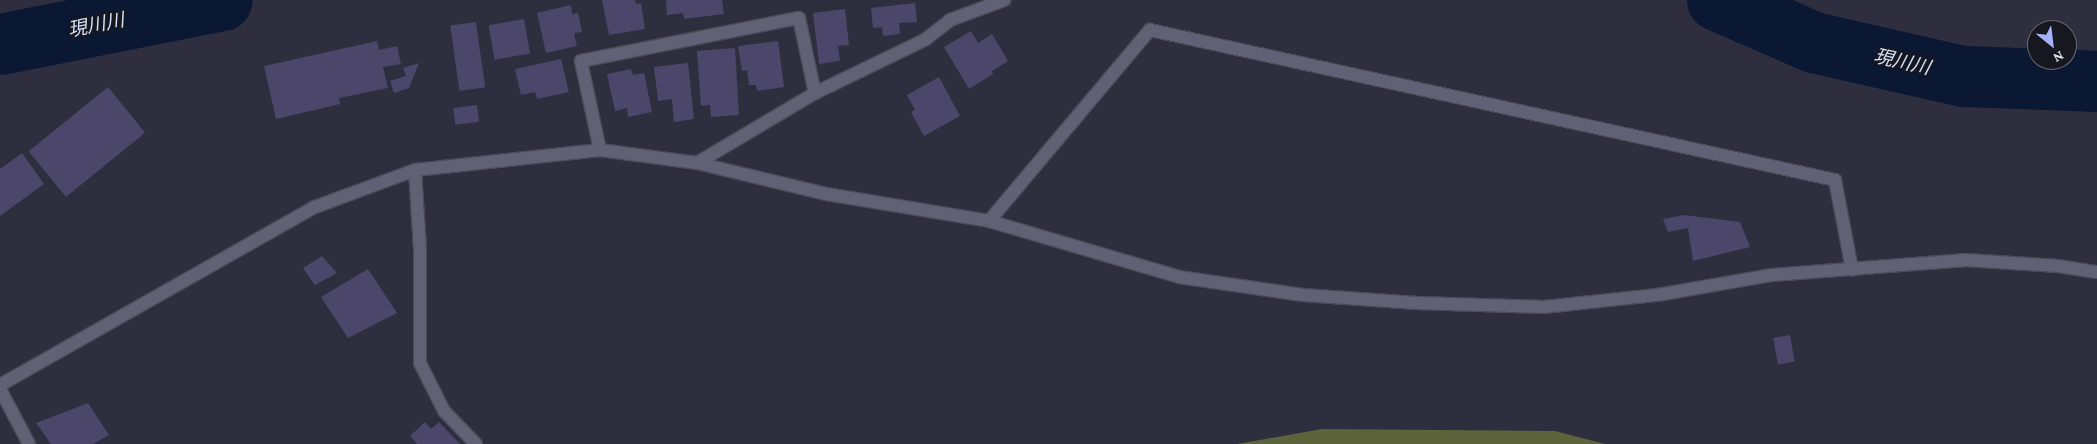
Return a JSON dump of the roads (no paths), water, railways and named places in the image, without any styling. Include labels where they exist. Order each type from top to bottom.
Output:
[{"type":"street","points":[[697,163],[815,93],[926,39],[950,20],[1004,0]]},
{"type":"street","points":[[600,150],[581,61],[800,18],[815,93]]},
{"type":"street","points":[[989,221],[1150,30],[1836,180],[1852,269]]},
{"type":"street","points":[[29,444],[0,387],[315,207],[415,170],[600,150],[697,163],[826,194],[989,221],[1179,277],[1303,295],[1417,304],[1544,306],[1657,295],[1772,275],[1966,260],[2058,266],[2097,272]]},
{"type":"street","points":[[415,170],[420,250],[420,363],[444,411],[476,444]]},
{"type":"waterway","name":"現川川","points":[[0,44],[222,0]]},
{"type":"waterway","name":"現川川","points":[[1717,0],[1813,42],[1963,76],[2097,81]]}]
